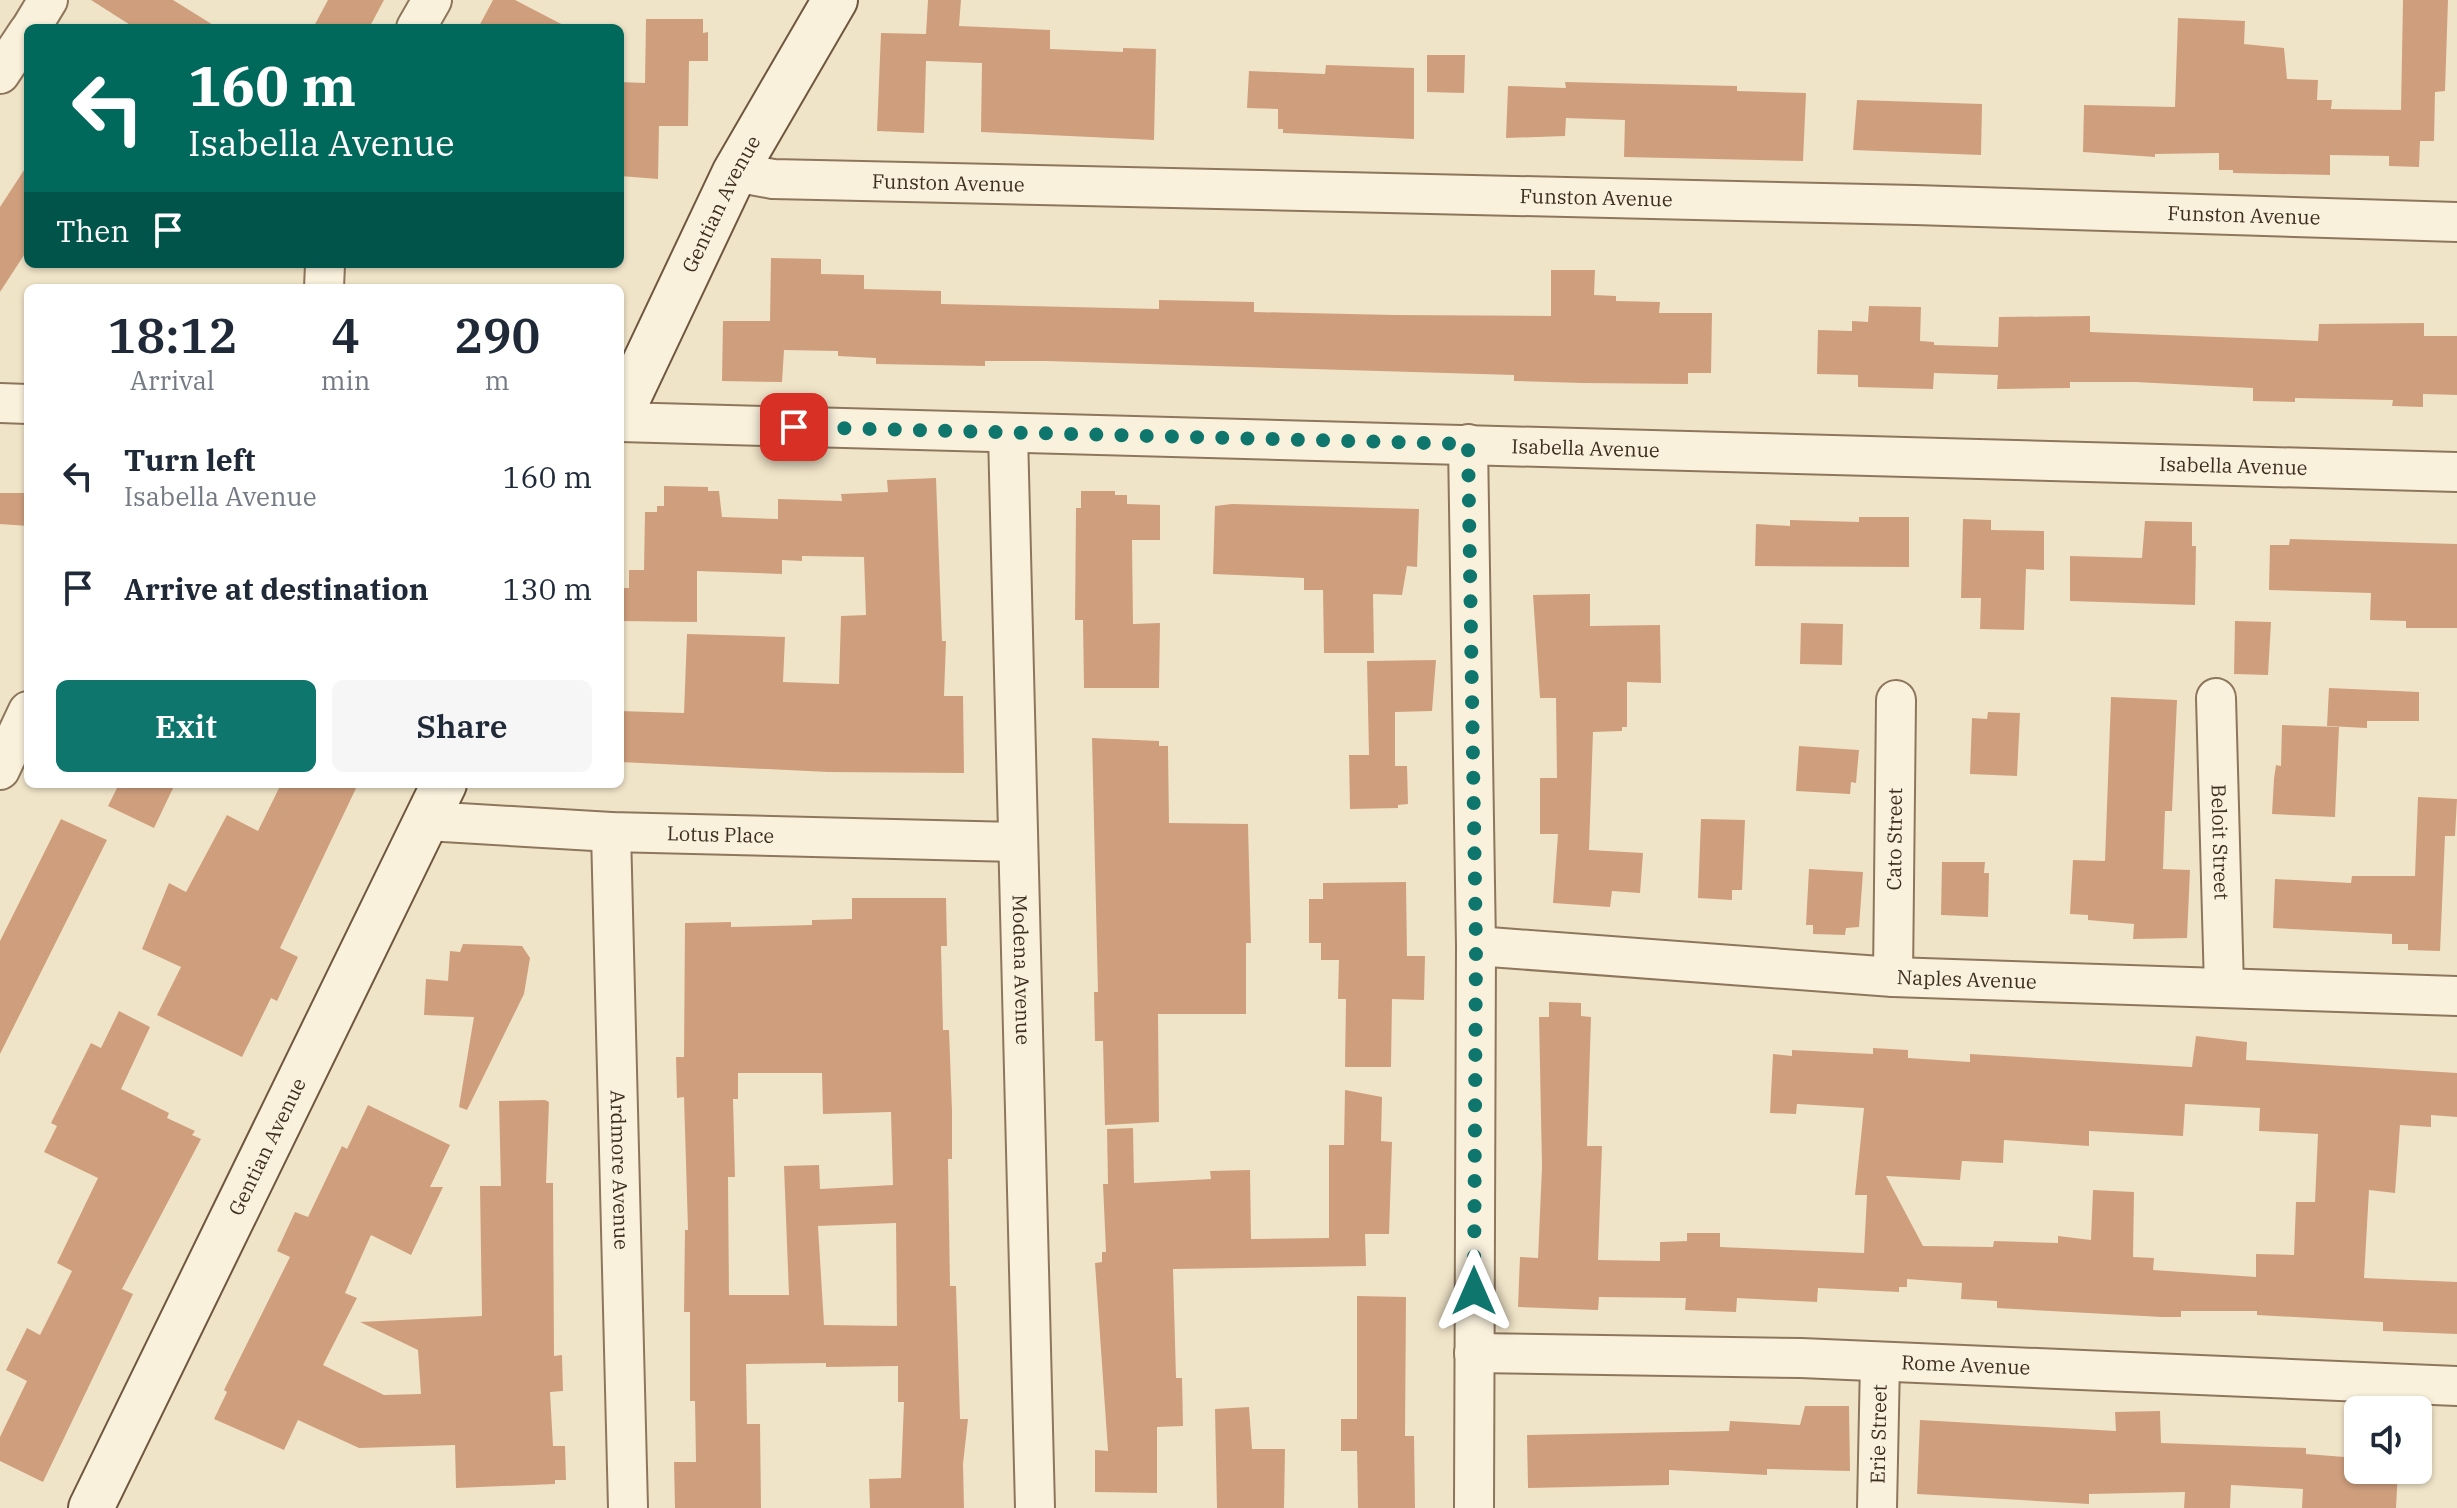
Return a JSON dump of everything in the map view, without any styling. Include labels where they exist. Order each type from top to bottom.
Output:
[{"type":"street","points":[[33,24],[48,0]]},
{"type":"street","points":[[418,24],[432,0]]},
{"type":"street","name":"Gentian Avenue","points":[[624,407],[735,172],[835,0]]},
{"type":"street","points":[[0,74],[24,38]]},
{"type":"street","name":"Funston Avenue","points":[[735,172],[773,179],[1931,205],[2457,222]]},
{"type":"street","points":[[0,403],[24,404]]},
{"type":"street","name":"Isabella Avenue","points":[[624,422],[2457,472]]},
{"type":"street","name":"Modena Avenue","points":[[1008,434],[1035,1508]]},
{"type":"street","points":[[1468,444],[1476,946],[1474,1508]]},
{"type":"street","name":"Beloit Street","points":[[2216,698],[2224,987]]},
{"type":"street","name":"Cato Street","points":[[1893,977],[1896,700]]},
{"type":"street","points":[[0,770],[24,719]]},
{"type":"street","name":"Gentian Avenue","points":[[91,1508],[436,802]]},
{"type":"street","name":"Lotus Place","points":[[436,802],[611,832],[1016,842]]},
{"type":"street","name":"Ardmore Avenue","points":[[611,832],[628,1508]]},
{"type":"street","name":"Naples Avenue","points":[[1476,946],[1893,977],[2457,996]]},
{"type":"street","name":"Rome Avenue","points":[[1474,1353],[1880,1362],[2457,1386]]},
{"type":"street","name":"Erie Street","points":[[1877,1508],[1880,1362]]},
{"type":"building","points":[[91,0],[173,0],[212,24],[129,24]]},
{"type":"building","points":[[328,0],[384,0],[371,24],[315,24]]},
{"type":"building","points":[[493,0],[515,0],[561,24],[480,24]]},
{"type":"building","points":[[928,0],[961,0],[959,26],[1050,30],[1050,49],[1123,52],[1123,48],[1156,49],[1154,140],[981,132],[982,63],[926,61],[924,133],[877,131],[881,33],[926,34]]},
{"type":"building","points":[[2403,0],[2448,0],[2445,91],[2435,92],[2434,141],[2420,141],[2419,167],[2389,166],[2389,156],[2330,155],[2330,175],[2233,173],[2233,170],[2219,170],[2219,153],[2155,154],[2155,157],[2083,152],[2084,105],[2175,107],[2178,18],[2245,21],[2244,44],[2284,48],[2287,79],[2318,80],[2317,100],[2332,100],[2331,109],[2401,110]]},
{"type":"building","points":[[646,19],[703,19],[703,33],[708,32],[708,61],[689,61],[688,126],[659,126],[658,179],[624,176],[624,82],[645,83]]},
{"type":"building","points":[[1427,55],[1465,55],[1464,93],[1427,92]]},
{"type":"building","points":[[1326,65],[1414,68],[1414,139],[1283,133],[1283,129],[1278,129],[1278,109],[1247,108],[1249,71],[1325,74]]},
{"type":"building","points":[[1565,82],[1737,86],[1737,91],[1806,93],[1803,161],[1624,157],[1625,120],[1566,118],[1565,136],[1506,138],[1508,86],[1566,88]]},
{"type":"building","points":[[1857,100],[1982,104],[1981,155],[1853,150]]},
{"type":"building","points":[[24,170],[24,255],[0,292],[0,207]]},
{"type":"building","points":[[771,258],[821,259],[821,274],[864,275],[864,289],[941,291],[941,304],[1159,309],[1159,300],[1254,302],[1254,312],[1395,315],[1551,316],[1551,270],[1595,270],[1594,295],[1616,296],[1616,301],[1660,302],[1659,313],[1712,313],[1711,373],[1688,373],[1688,384],[1582,383],[1514,381],[1514,375],[1047,361],[985,361],[985,366],[876,364],[876,358],[838,356],[838,351],[784,350],[782,382],[722,381],[723,321],[770,321]]},
{"type":"building","points":[[1869,306],[1921,307],[1920,341],[1934,342],[1934,345],[1998,347],[1999,317],[2090,316],[2090,332],[2318,341],[2319,324],[2424,323],[2424,336],[2457,336],[2457,395],[2423,394],[2423,407],[2392,406],[2393,400],[2295,398],[2295,402],[2253,401],[2253,388],[2135,382],[2070,382],[2070,388],[1997,389],[1998,375],[1934,373],[1933,389],[1858,387],[1858,375],[1817,374],[1818,330],[1852,331],[1852,321],[1868,322]]},
{"type":"building","points":[[936,478],[942,641],[946,641],[944,696],[963,696],[964,773],[828,772],[624,762],[624,711],[684,713],[687,634],[785,637],[783,682],[839,684],[841,616],[866,615],[864,557],[802,556],[802,561],[782,560],[782,574],[697,571],[697,622],[624,621],[624,588],[629,588],[629,570],[644,570],[645,512],[657,512],[657,506],[664,506],[664,486],[708,487],[708,491],[719,491],[722,517],[778,519],[778,499],[842,501],[841,494],[888,492],[887,480]]},
{"type":"building","points":[[1081,491],[1115,491],[1115,495],[1127,495],[1127,504],[1160,505],[1160,540],[1132,540],[1133,624],[1160,623],[1159,688],[1084,688],[1083,620],[1075,620],[1076,508],[1081,508]]},
{"type":"building","points":[[0,493],[24,493],[24,526],[0,524]]},
{"type":"building","points":[[1215,506],[1419,509],[1417,567],[1407,566],[1402,595],[1373,594],[1374,653],[1324,653],[1323,590],[1304,590],[1304,578],[1213,574]]},
{"type":"building","points":[[1859,517],[1909,517],[1909,567],[1755,566],[1756,524],[1790,526],[1790,520],[1859,522]]},
{"type":"building","points":[[1963,519],[1991,520],[1991,530],[2044,531],[2044,570],[2026,569],[2024,630],[1980,629],[1981,598],[1961,598]]},
{"type":"building","points":[[2145,521],[2192,522],[2192,546],[2196,546],[2195,605],[2070,601],[2070,556],[2142,558]]},
{"type":"building","points":[[2290,539],[2457,544],[2457,628],[2406,628],[2406,621],[2370,620],[2371,593],[2269,590],[2270,545],[2289,545]]},
{"type":"building","points":[[1590,594],[1590,626],[1660,625],[1661,683],[1627,682],[1627,727],[1622,727],[1622,731],[1593,732],[1589,850],[1643,853],[1640,893],[1612,891],[1610,907],[1553,903],[1558,834],[1540,834],[1540,778],[1557,778],[1556,698],[1540,698],[1533,595]]},
{"type":"building","points":[[2235,621],[2271,622],[2268,675],[2234,674]]},
{"type":"building","points":[[1801,623],[1843,624],[1842,665],[1800,664]]},
{"type":"building","points":[[1436,660],[1432,711],[1395,712],[1395,766],[1407,766],[1408,804],[1398,805],[1398,808],[1350,809],[1349,755],[1369,755],[1367,661]]},
{"type":"building","points":[[2329,688],[2419,692],[2419,721],[2367,721],[2367,728],[2327,726]]},
{"type":"building","points":[[2111,697],[2177,700],[2172,811],[2165,811],[2163,869],[2190,870],[2187,938],[2133,939],[2134,924],[2088,920],[2088,915],[2070,914],[2073,860],[2105,861]]},
{"type":"building","points":[[1988,712],[2020,713],[2017,776],[1970,774],[1972,718],[1987,719]]},
{"type":"building","points":[[2282,725],[2339,727],[2335,817],[2272,814],[2276,765],[2281,766]]},
{"type":"building","points":[[1092,738],[1159,741],[1159,746],[1168,746],[1169,823],[1248,824],[1251,943],[1246,943],[1246,1014],[1158,1014],[1159,1122],[1105,1125],[1103,1041],[1095,1041],[1094,992],[1098,992]]},
{"type":"building","points":[[1799,746],[1859,750],[1856,783],[1851,782],[1850,794],[1796,791]]},
{"type":"building","points":[[117,788],[173,788],[154,828],[108,806]]},
{"type":"building","points":[[279,788],[356,788],[280,948],[298,957],[277,1001],[271,998],[242,1057],[157,1015],[181,967],[142,949],[169,883],[186,892],[227,815],[258,831]]},
{"type":"building","points":[[2418,797],[2457,799],[2455,836],[2445,836],[2440,951],[2408,950],[2408,944],[2392,944],[2392,934],[2273,928],[2275,879],[2351,883],[2352,876],[2415,876]]},
{"type":"building","points":[[61,819],[107,840],[0,1054],[0,941]]},
{"type":"building","points":[[1701,819],[1745,820],[1742,890],[1732,890],[1732,900],[1698,898]]},
{"type":"building","points":[[1942,862],[1985,862],[1984,873],[1989,873],[1988,917],[1941,915]]},
{"type":"building","points":[[1809,869],[1863,872],[1859,927],[1846,928],[1845,935],[1813,934],[1813,925],[1806,925]]},
{"type":"building","points":[[1406,882],[1407,956],[1425,956],[1424,1000],[1392,999],[1391,1067],[1345,1067],[1346,999],[1338,999],[1339,960],[1321,960],[1321,943],[1309,943],[1309,899],[1323,899],[1323,883]]},
{"type":"building","points":[[852,898],[946,898],[947,946],[941,946],[943,1030],[949,1030],[952,1111],[952,1159],[948,1159],[950,1286],[956,1286],[960,1419],[968,1419],[963,1464],[964,1508],[870,1508],[869,1479],[901,1478],[904,1402],[898,1402],[898,1366],[826,1367],[826,1363],[746,1364],[747,1424],[760,1424],[761,1508],[675,1508],[674,1462],[696,1462],[695,1401],[690,1401],[690,1312],[684,1312],[685,1230],[688,1230],[684,1097],[677,1098],[676,1057],[684,1057],[685,923],[731,922],[731,927],[812,925],[812,920],[852,919]],"holes":[[[738,1073],[822,1073],[823,1114],[891,1112],[893,1185],[820,1189],[819,1165],[784,1166],[789,1295],[729,1295],[728,1177],[735,1177],[733,1099],[738,1099]],[[896,1223],[897,1326],[824,1325],[818,1226]]]},
{"type":"building","points":[[463,944],[522,946],[530,958],[524,994],[467,1110],[459,1107],[474,1017],[424,1015],[426,979],[448,981],[450,951],[460,952]]},
{"type":"building","points":[[1549,1002],[1581,1003],[1581,1016],[1591,1017],[1587,1146],[1602,1146],[1598,1260],[1660,1261],[1660,1242],[1687,1241],[1687,1233],[1720,1233],[1720,1247],[1864,1253],[1867,1195],[1855,1195],[1864,1108],[1797,1104],[1796,1114],[1770,1113],[1773,1054],[1792,1056],[1792,1050],[1873,1054],[1873,1048],[1908,1050],[1908,1058],[1970,1062],[1970,1054],[2192,1067],[2196,1036],[2247,1042],[2246,1060],[2457,1073],[2457,1117],[2431,1115],[2431,1127],[2400,1125],[2395,1193],[2369,1190],[2364,1278],[2457,1282],[2457,1334],[2383,1331],[2383,1322],[2257,1315],[2257,1311],[2181,1311],[2181,1317],[2162,1317],[1997,1308],[1997,1301],[1961,1299],[1962,1283],[1907,1279],[1907,1287],[1899,1287],[1899,1292],[1818,1288],[1817,1302],[1737,1298],[1736,1312],[1685,1310],[1686,1298],[1599,1297],[1598,1310],[1518,1307],[1520,1257],[1538,1258],[1542,1167],[1539,1017],[1549,1017]],"holes":[[[2185,1104],[2260,1108],[2259,1131],[2318,1134],[2315,1202],[2296,1202],[2294,1255],[2256,1254],[2256,1277],[2153,1270],[2154,1258],[2133,1257],[2134,1192],[2093,1190],[2091,1240],[2058,1236],[2058,1243],[1994,1241],[1993,1247],[1923,1246],[1886,1176],[1960,1180],[1962,1161],[2003,1163],[2004,1140],[2089,1146],[2089,1131],[2183,1136]]]},
{"type":"building","points":[[119,1011],[150,1027],[121,1089],[169,1113],[167,1118],[195,1131],[192,1135],[201,1139],[122,1289],[133,1294],[43,1482],[0,1461],[0,1437],[27,1381],[6,1370],[27,1328],[40,1335],[72,1271],[57,1263],[98,1178],[44,1152],[57,1126],[51,1123],[91,1043],[101,1048]]},
{"type":"building","points":[[1345,1090],[1382,1097],[1381,1141],[1392,1142],[1389,1234],[1365,1234],[1366,1266],[1173,1269],[1176,1378],[1182,1378],[1183,1426],[1157,1427],[1157,1493],[1095,1492],[1095,1450],[1108,1451],[1095,1263],[1102,1262],[1102,1252],[1106,1252],[1103,1184],[1108,1184],[1107,1129],[1133,1128],[1134,1183],[1211,1179],[1210,1171],[1250,1170],[1251,1239],[1329,1238],[1329,1145],[1344,1145]]},
{"type":"building","points":[[499,1101],[549,1102],[546,1183],[553,1183],[554,1356],[562,1355],[563,1391],[550,1392],[553,1446],[565,1446],[566,1480],[555,1480],[555,1484],[456,1488],[455,1445],[359,1448],[298,1420],[284,1450],[214,1419],[227,1392],[224,1390],[290,1257],[277,1251],[295,1212],[308,1217],[342,1146],[347,1149],[368,1105],[450,1145],[430,1187],[443,1187],[411,1255],[371,1235],[345,1293],[357,1298],[323,1365],[384,1395],[421,1394],[418,1350],[360,1322],[482,1316],[480,1186],[501,1186]]},
{"type":"building","points":[[1357,1296],[1406,1297],[1405,1436],[1414,1436],[1415,1508],[1358,1508],[1357,1451],[1341,1451],[1341,1419],[1357,1419]]},
{"type":"building","points":[[1805,1406],[1849,1406],[1850,1471],[1767,1469],[1767,1475],[1669,1470],[1669,1485],[1528,1488],[1527,1435],[1729,1431],[1730,1421],[1800,1425]]},
{"type":"building","points":[[1249,1407],[1252,1449],[1285,1449],[1284,1508],[1217,1508],[1215,1409]]},
{"type":"building","points":[[2160,1411],[2161,1443],[2306,1448],[2306,1454],[2344,1457],[2344,1484],[2397,1484],[2396,1508],[2302,1508],[2303,1489],[2231,1485],[2230,1508],[2184,1508],[2185,1492],[2089,1494],[2089,1504],[1917,1494],[1920,1420],[2116,1431],[2115,1412]]},
{"type":"route","points":[[794,427],[1468,444],[1471,465],[1476,946],[1474,1291]]}]
